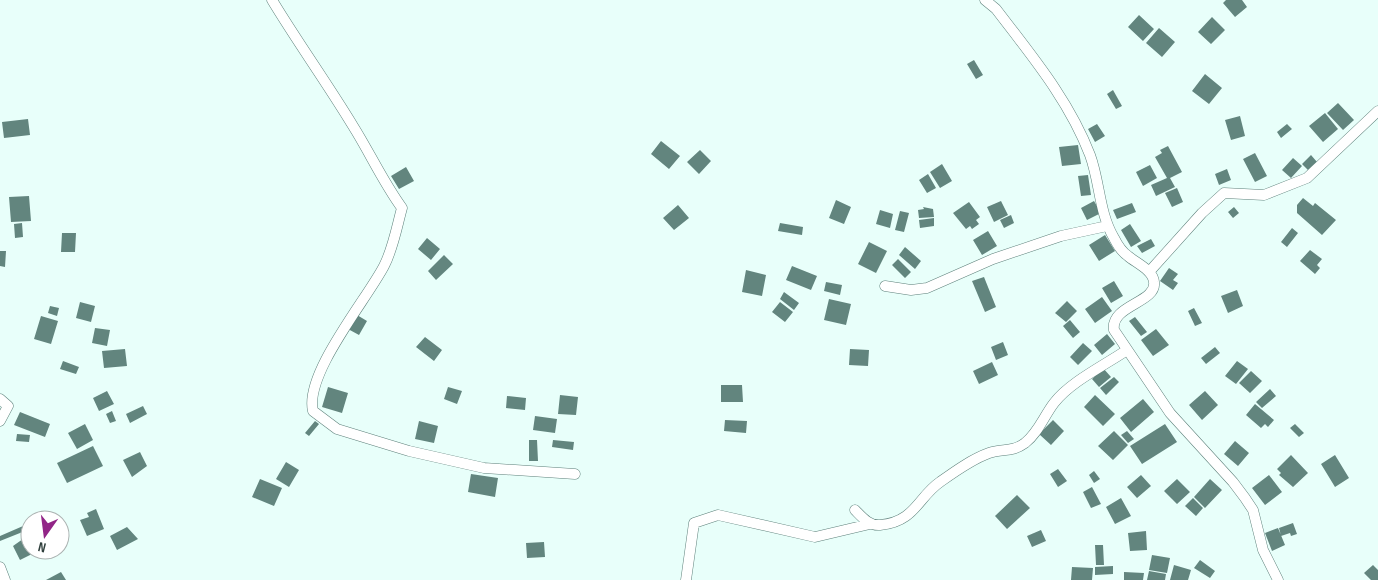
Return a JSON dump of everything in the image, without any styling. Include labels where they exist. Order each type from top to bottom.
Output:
[{"type":"street","points":[[272,0],[322,75],[368,150],[386,186],[402,208],[385,265],[361,300],[328,356],[310,400],[313,411],[337,429],[409,451],[484,468],[575,474]]},
{"type":"street","points":[[985,0],[996,9],[1058,91],[1090,155],[1107,226],[1126,255],[1150,272],[1154,280],[1154,288],[1148,295],[1121,312],[1113,326],[1114,330],[1170,413],[1234,482],[1253,510],[1263,550],[1278,580]]},
{"type":"street","points":[[1150,272],[1202,213],[1224,193],[1264,195],[1307,178],[1378,111]]},
{"type":"street","points":[[885,286],[911,290],[927,288],[993,258],[1061,236],[1107,226]]},
{"type":"street","points":[[686,580],[694,523],[718,515],[815,537],[870,524],[890,523],[914,512],[930,489],[990,452],[1014,450],[1027,441],[1039,428],[1054,403],[1063,393],[1128,350]]},
{"type":"street","points":[[0,399],[8,406],[0,421]]},
{"type":"street","points":[[854,510],[870,524]]},
{"type":"street","points":[[0,567],[5,580]]},
{"type":"building","points":[[1226,0],[1242,0],[1247,7],[1235,17],[1223,3]]},
{"type":"building","points":[[1139,15],[1154,29],[1143,41],[1128,27]]},
{"type":"building","points":[[1212,17],[1225,30],[1211,44],[1198,32]]},
{"type":"building","points":[[1159,28],[1175,42],[1162,57],[1146,43]]},
{"type":"building","points":[[974,60],[983,75],[976,79],[967,64]]},
{"type":"building","points":[[1205,74],[1222,88],[1209,104],[1192,91]]},
{"type":"building","points":[[1113,90],[1122,106],[1116,109],[1107,94]]},
{"type":"building","points":[[1338,103],[1354,120],[1343,130],[1327,113]]},
{"type":"building","points":[[1325,113],[1338,129],[1323,142],[1309,126]]},
{"type":"building","points":[[1240,116],[1245,136],[1231,140],[1225,120]]},
{"type":"building","points":[[28,119],[30,135],[4,138],[2,122]]},
{"type":"building","points":[[1097,124],[1105,136],[1095,142],[1088,129]]},
{"type":"building","points":[[1287,124],[1292,129],[1281,138],[1277,132]]},
{"type":"building","points":[[661,141],[680,156],[669,169],[651,154]]},
{"type":"building","points":[[1078,145],[1081,164],[1062,166],[1059,147]]},
{"type":"building","points":[[1168,146],[1182,172],[1170,178],[1175,187],[1156,196],[1151,185],[1167,178],[1155,157],[1162,153],[1160,150]]},
{"type":"building","points":[[700,150],[711,161],[699,174],[687,162]]},
{"type":"building","points":[[1255,153],[1267,176],[1255,182],[1243,159]]},
{"type":"building","points":[[1311,155],[1317,162],[1308,170],[1302,164]]},
{"type":"building","points":[[1293,158],[1302,166],[1291,178],[1282,170]]},
{"type":"building","points":[[942,164],[952,181],[940,188],[930,172]]},
{"type":"building","points":[[1150,165],[1157,178],[1143,186],[1136,172]]},
{"type":"building","points":[[406,167],[414,181],[399,189],[391,176]]},
{"type":"building","points":[[1227,169],[1231,180],[1219,185],[1215,174]]},
{"type":"building","points":[[928,174],[936,188],[927,193],[919,180]]},
{"type":"building","points":[[1088,175],[1091,195],[1081,196],[1078,176]]},
{"type":"building","points":[[1177,188],[1183,202],[1172,207],[1165,193]]},
{"type":"building","points":[[29,196],[31,221],[11,222],[9,197]]},
{"type":"building","points":[[1303,198],[1313,206],[1315,203],[1336,220],[1322,235],[1297,213],[1297,205]]},
{"type":"building","points":[[836,200],[851,207],[844,224],[829,218]]},
{"type":"building","points":[[1001,201],[1008,215],[994,222],[987,207]]},
{"type":"building","points":[[1094,201],[1101,213],[1087,220],[1081,208]]},
{"type":"building","points":[[969,202],[980,217],[976,220],[979,224],[972,229],[970,226],[966,229],[953,213]]},
{"type":"building","points":[[1132,203],[1136,212],[1117,219],[1113,210]]},
{"type":"building","points":[[678,205],[689,218],[674,230],[663,218]]},
{"type":"building","points":[[923,207],[933,209],[934,217],[919,218],[918,210],[924,209]]},
{"type":"building","points":[[1234,207],[1239,213],[1233,218],[1228,212]]},
{"type":"building","points":[[880,210],[893,214],[890,228],[876,224]]},
{"type":"building","points":[[900,211],[909,213],[904,232],[895,230]]},
{"type":"building","points":[[1011,215],[1014,223],[1004,228],[1000,220]]},
{"type":"building","points":[[934,218],[934,226],[920,228],[919,220]]},
{"type":"building","points":[[22,223],[23,237],[15,238],[14,224]]},
{"type":"building","points":[[780,223],[803,227],[802,235],[778,231]]},
{"type":"building","points":[[1130,224],[1141,241],[1131,247],[1121,230]]},
{"type":"building","points":[[1292,228],[1298,233],[1287,247],[1281,242]]},
{"type":"building","points":[[988,231],[997,246],[982,255],[973,240]]},
{"type":"building","points":[[62,233],[76,233],[75,252],[61,252]]},
{"type":"building","points":[[1105,235],[1115,251],[1099,261],[1089,245]]},
{"type":"building","points":[[427,238],[440,249],[431,260],[418,249]]},
{"type":"building","points":[[1151,239],[1155,246],[1142,253],[1137,246]]},
{"type":"building","points":[[869,242],[887,251],[876,273],[858,264]]},
{"type":"building","points":[[905,247],[921,261],[915,269],[899,255]]},
{"type":"building","points":[[1310,250],[1322,259],[1317,265],[1320,268],[1315,274],[1300,261]]},
{"type":"building","points":[[0,251],[6,251],[5,267],[0,266]]},
{"type":"building","points":[[444,255],[453,264],[436,280],[428,271]]},
{"type":"building","points":[[898,259],[911,272],[905,278],[892,265]]},
{"type":"building","points":[[792,266],[817,276],[811,290],[786,280]]},
{"type":"building","points":[[1169,268],[1178,274],[1173,280],[1178,283],[1173,290],[1160,281]]},
{"type":"building","points":[[746,270],[766,275],[762,296],[742,292]]},
{"type":"building","points":[[984,277],[996,307],[985,312],[972,281]]},
{"type":"building","points":[[1114,281],[1123,296],[1111,303],[1102,288]]},
{"type":"building","points":[[826,282],[842,285],[840,295],[824,291]]},
{"type":"building","points":[[1237,290],[1243,306],[1228,313],[1221,296]]},
{"type":"building","points":[[784,292],[799,303],[794,310],[780,299]]},
{"type":"building","points":[[1102,297],[1112,311],[1095,323],[1085,309]]},
{"type":"building","points":[[829,299],[851,304],[846,325],[824,320]]},
{"type":"building","points":[[1067,301],[1077,311],[1066,322],[1055,313]]},
{"type":"building","points":[[80,302],[95,306],[91,322],[76,318]]},
{"type":"building","points":[[780,302],[793,312],[785,322],[772,312]]},
{"type":"building","points":[[50,306],[59,308],[57,316],[48,313]]},
{"type":"building","points":[[1194,308],[1202,323],[1195,326],[1188,311]]},
{"type":"building","points":[[357,315],[367,321],[359,335],[348,329]]},
{"type":"building","points":[[41,316],[58,321],[51,344],[34,339]]},
{"type":"building","points":[[1135,317],[1147,332],[1141,336],[1129,321]]},
{"type":"building","points":[[1070,320],[1080,332],[1073,338],[1063,326]]},
{"type":"building","points":[[95,328],[110,330],[107,346],[92,343]]},
{"type":"building","points":[[1156,329],[1169,345],[1153,356],[1141,340]]},
{"type":"building","points":[[1107,334],[1115,344],[1102,355],[1094,345]]},
{"type":"building","points":[[425,337],[442,350],[434,361],[416,347]]},
{"type":"building","points":[[1003,342],[1008,355],[996,360],[991,347]]},
{"type":"building","points":[[1083,343],[1092,351],[1078,365],[1070,357]]},
{"type":"building","points":[[1215,347],[1220,353],[1206,364],[1201,358]]},
{"type":"building","points":[[125,349],[127,366],[104,368],[102,351]]},
{"type":"building","points":[[850,349],[869,350],[868,366],[849,365]]},
{"type":"building","points":[[63,361],[79,367],[76,374],[60,369]]},
{"type":"building","points":[[1237,361],[1248,369],[1236,384],[1225,376]]},
{"type":"building","points":[[992,362],[998,375],[979,384],[973,371]]},
{"type":"building","points":[[1103,368],[1111,377],[1099,387],[1092,379]]},
{"type":"building","points":[[1251,371],[1262,381],[1250,393],[1239,383]]},
{"type":"building","points":[[1114,377],[1119,382],[1106,395],[1100,388]]},
{"type":"building","points":[[721,385],[742,385],[743,402],[721,402]]},
{"type":"building","points":[[328,387],[348,393],[342,413],[322,407]]},
{"type":"building","points":[[448,387],[462,391],[457,404],[444,399]]},
{"type":"building","points":[[1270,389],[1276,396],[1262,408],[1256,402]]},
{"type":"building","points":[[107,391],[114,404],[99,411],[93,398]]},
{"type":"building","points":[[1205,391],[1218,405],[1202,420],[1189,405]]},
{"type":"building","points":[[560,395],[578,397],[576,415],[558,414]]},
{"type":"building","points":[[1095,395],[1115,414],[1103,426],[1084,407]]},
{"type":"building","points":[[507,396],[526,398],[525,410],[506,408]]},
{"type":"building","points":[[1143,399],[1154,412],[1131,432],[1120,418]]},
{"type":"building","points":[[1255,404],[1274,420],[1268,427],[1265,424],[1261,428],[1246,415]]},
{"type":"building","points":[[143,406],[147,414],[130,423],[126,414]]},
{"type":"building","points":[[112,411],[116,421],[110,423],[106,414]]},
{"type":"building","points":[[20,412],[50,424],[45,437],[14,425]]},
{"type":"building","points":[[535,416],[557,419],[555,433],[533,430]]},
{"type":"building","points":[[725,420],[747,421],[746,433],[724,431]]},
{"type":"building","points":[[1053,420],[1064,431],[1051,445],[1039,434]]},
{"type":"building","points":[[315,421],[319,424],[309,436],[305,433]]},
{"type":"building","points":[[419,421],[438,426],[434,443],[415,439]]},
{"type":"building","points":[[85,424],[93,440],[77,449],[68,433]]},
{"type":"building","points":[[1165,424],[1177,442],[1142,464],[1130,446]]},
{"type":"building","points":[[1295,424],[1304,433],[1299,437],[1290,428]]},
{"type":"building","points":[[1114,431],[1128,445],[1113,460],[1098,446]]},
{"type":"building","points":[[1127,431],[1134,439],[1128,443],[1121,435]]},
{"type":"building","points":[[17,434],[30,435],[29,442],[16,441]]},
{"type":"building","points":[[529,440],[537,440],[538,461],[529,461]]},
{"type":"building","points":[[553,440],[574,442],[573,450],[552,447]]},
{"type":"building","points":[[1235,441],[1249,453],[1238,466],[1224,454]]},
{"type":"building","points":[[93,446],[103,466],[67,483],[57,463]]},
{"type":"building","points":[[140,452],[147,466],[132,477],[123,460]]},
{"type":"building","points":[[1291,455],[1308,473],[1293,487],[1279,475],[1281,473],[1277,469]]},
{"type":"building","points":[[1335,455],[1349,478],[1335,487],[1321,464]]},
{"type":"building","points":[[286,462],[299,470],[289,487],[276,479]]},
{"type":"building","points":[[1058,469],[1067,481],[1058,487],[1050,474]]},
{"type":"building","points":[[1094,471],[1100,479],[1094,483],[1089,475]]},
{"type":"building","points":[[471,474],[498,478],[495,497],[468,492]]},
{"type":"building","points":[[1141,475],[1151,486],[1137,498],[1127,487]]},
{"type":"building","points":[[1269,475],[1282,492],[1265,505],[1252,488]]},
{"type":"building","points":[[260,479],[282,488],[274,506],[252,497]]},
{"type":"building","points":[[1177,479],[1190,492],[1177,504],[1164,491]]},
{"type":"building","points":[[1210,479],[1222,490],[1205,508],[1194,497]]},
{"type":"building","points":[[1092,487],[1101,504],[1091,508],[1083,492]]},
{"type":"building","points":[[1017,495],[1030,508],[1007,529],[995,516]]},
{"type":"building","points":[[1121,498],[1131,516],[1115,524],[1106,507]]},
{"type":"building","points":[[1193,498],[1203,508],[1196,516],[1185,506]]},
{"type":"building","points":[[96,509],[104,529],[87,536],[80,520],[89,517],[87,513]]},
{"type":"building","points":[[1293,523],[1297,534],[1291,536],[1290,533],[1281,536],[1279,528]]},
{"type":"building","points":[[20,527],[20,533],[0,541],[0,536]]},
{"type":"building","points":[[127,527],[138,539],[117,550],[110,536]]},
{"type":"building","points":[[1278,528],[1285,545],[1272,551],[1265,533]]},
{"type":"building","points":[[1041,530],[1046,541],[1032,547],[1027,536]]},
{"type":"building","points":[[1146,531],[1147,550],[1130,551],[1128,533]]},
{"type":"building","points":[[20,541],[20,560],[13,546]]},
{"type":"building","points":[[544,542],[545,557],[527,558],[526,543]]},
{"type":"building","points":[[1095,545],[1103,545],[1104,565],[1096,565]]},
{"type":"building","points":[[1152,555],[1170,558],[1167,573],[1149,570]]},
{"type":"building","points":[[1200,560],[1215,571],[1210,578],[1194,568]]},
{"type":"building","points":[[1174,565],[1191,570],[1188,580],[1170,580]]},
{"type":"building","points":[[1373,565],[1378,570],[1378,580],[1371,580],[1364,573]]},
{"type":"building","points":[[1113,566],[1113,574],[1095,575],[1095,567]]},
{"type":"building","points":[[1072,567],[1093,568],[1092,580],[1071,580]]},
{"type":"building","points":[[1149,571],[1166,574],[1165,580],[1147,580]]},
{"type":"building","points":[[61,572],[66,580],[46,580]]},
{"type":"building","points":[[1124,572],[1144,573],[1143,580],[1124,580]]}]
